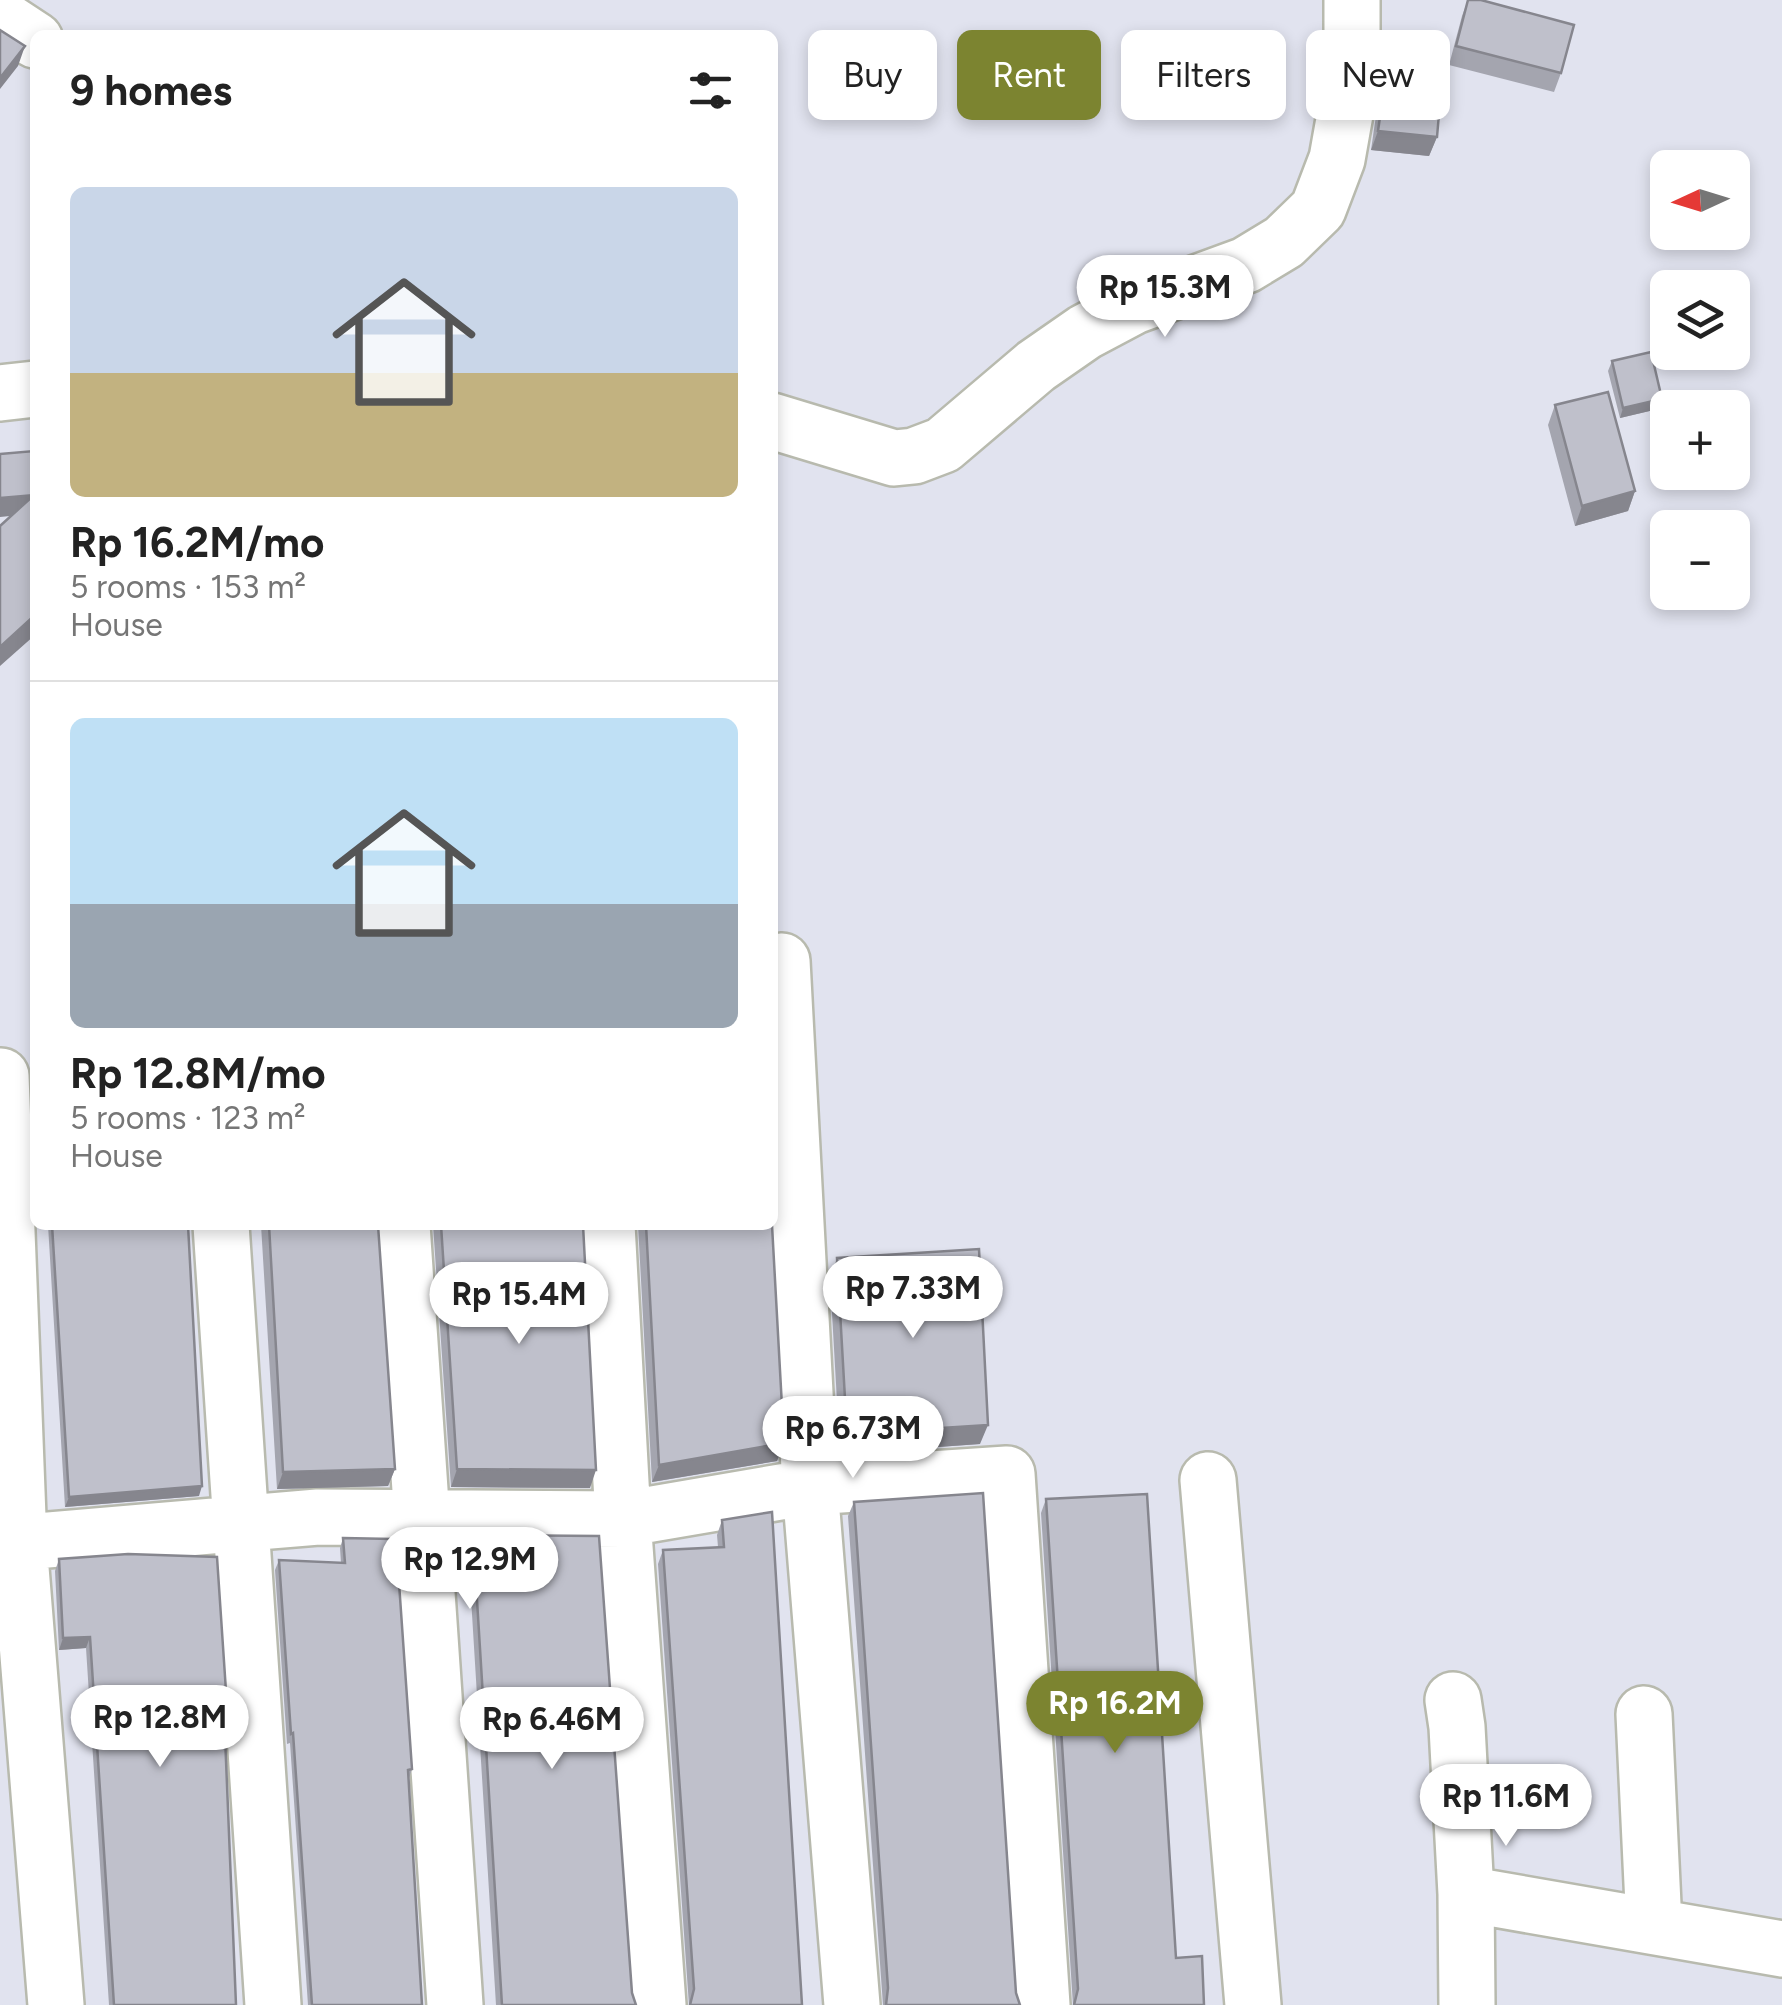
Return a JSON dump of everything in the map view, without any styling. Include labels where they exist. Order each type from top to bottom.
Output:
[{"type":"street","points":[[778,423],[894,458],[914,456],[943,445],[1036,366],[1085,332],[1134,306],[1246,265],[1284,242],[1318,210],[1337,160],[1352,58],[1352,0]]},
{"type":"street","points":[[0,17],[30,37]]},
{"type":"street","points":[[0,394],[30,391]]},
{"type":"street","points":[[782,961],[810,1487],[852,2005]]},
{"type":"street","points":[[0,1076],[10,1543],[56,2005]]},
{"type":"street","points":[[221,1230],[274,2005]]},
{"type":"street","points":[[402,1230],[456,2005]]},
{"type":"street","points":[[607,1230],[623,1519],[658,2005]]},
{"type":"street","points":[[10,1543],[239,1522],[420,1516],[623,1519],[810,1487],[1007,1474],[1042,2005]]},
{"type":"street","points":[[1208,1480],[1253,2005]]},
{"type":"street","points":[[1453,1700],[1466,1894],[1467,2005]]},
{"type":"street","points":[[1644,1714],[1654,1926]]},
{"type":"street","points":[[1466,1894],[1782,1949]]},
{"type":"building","points":[[1468,0],[1574,25],[1561,73],[1456,46]]},
{"type":"building","points":[[0,30],[25,46],[0,78]]},
{"type":"building","points":[[1380,120],[1438,120],[1437,137],[1378,131]]},
{"type":"building","points":[[1650,352],[1650,370],[1655,370],[1660,390],[1650,390],[1650,402],[1623,408],[1612,361]]},
{"type":"building","points":[[1608,392],[1635,491],[1582,506],[1555,405]]},
{"type":"building","points":[[30,451],[30,495],[0,498],[0,454]]},
{"type":"building","points":[[30,499],[30,620],[0,647],[0,526]]},
{"type":"building","points":[[52,1230],[188,1230],[202,1486],[69,1497]]},
{"type":"building","points":[[269,1230],[378,1230],[395,1469],[283,1472]]},
{"type":"building","points":[[441,1230],[583,1230],[596,1470],[457,1469]]},
{"type":"building","points":[[646,1230],[772,1230],[784,1443],[659,1465]]},
{"type":"building","points":[[979,1249],[988,1425],[847,1434],[837,1258]]},
{"type":"building","points":[[983,1493],[1016,1993],[1020,2005],[886,2005],[888,1988],[854,1502]]},
{"type":"building","points":[[1147,1494],[1176,1958],[1202,1956],[1204,2005],[1074,2005],[1078,1989],[1046,1499]]},
{"type":"building","points":[[772,1512],[802,2005],[690,2005],[694,1989],[663,1550],[724,1547],[722,1520]]},
{"type":"building","points":[[473,1535],[599,1536],[632,1993],[636,2005],[502,2005]]},
{"type":"building","points":[[343,1538],[392,1539],[399,1583],[412,1769],[408,1770],[422,2005],[312,2005],[279,1560],[345,1563]]},
{"type":"building","points":[[128,1554],[217,1557],[229,1736],[225,1736],[236,2005],[114,2005],[90,1637],[63,1638],[59,1559]]}]
